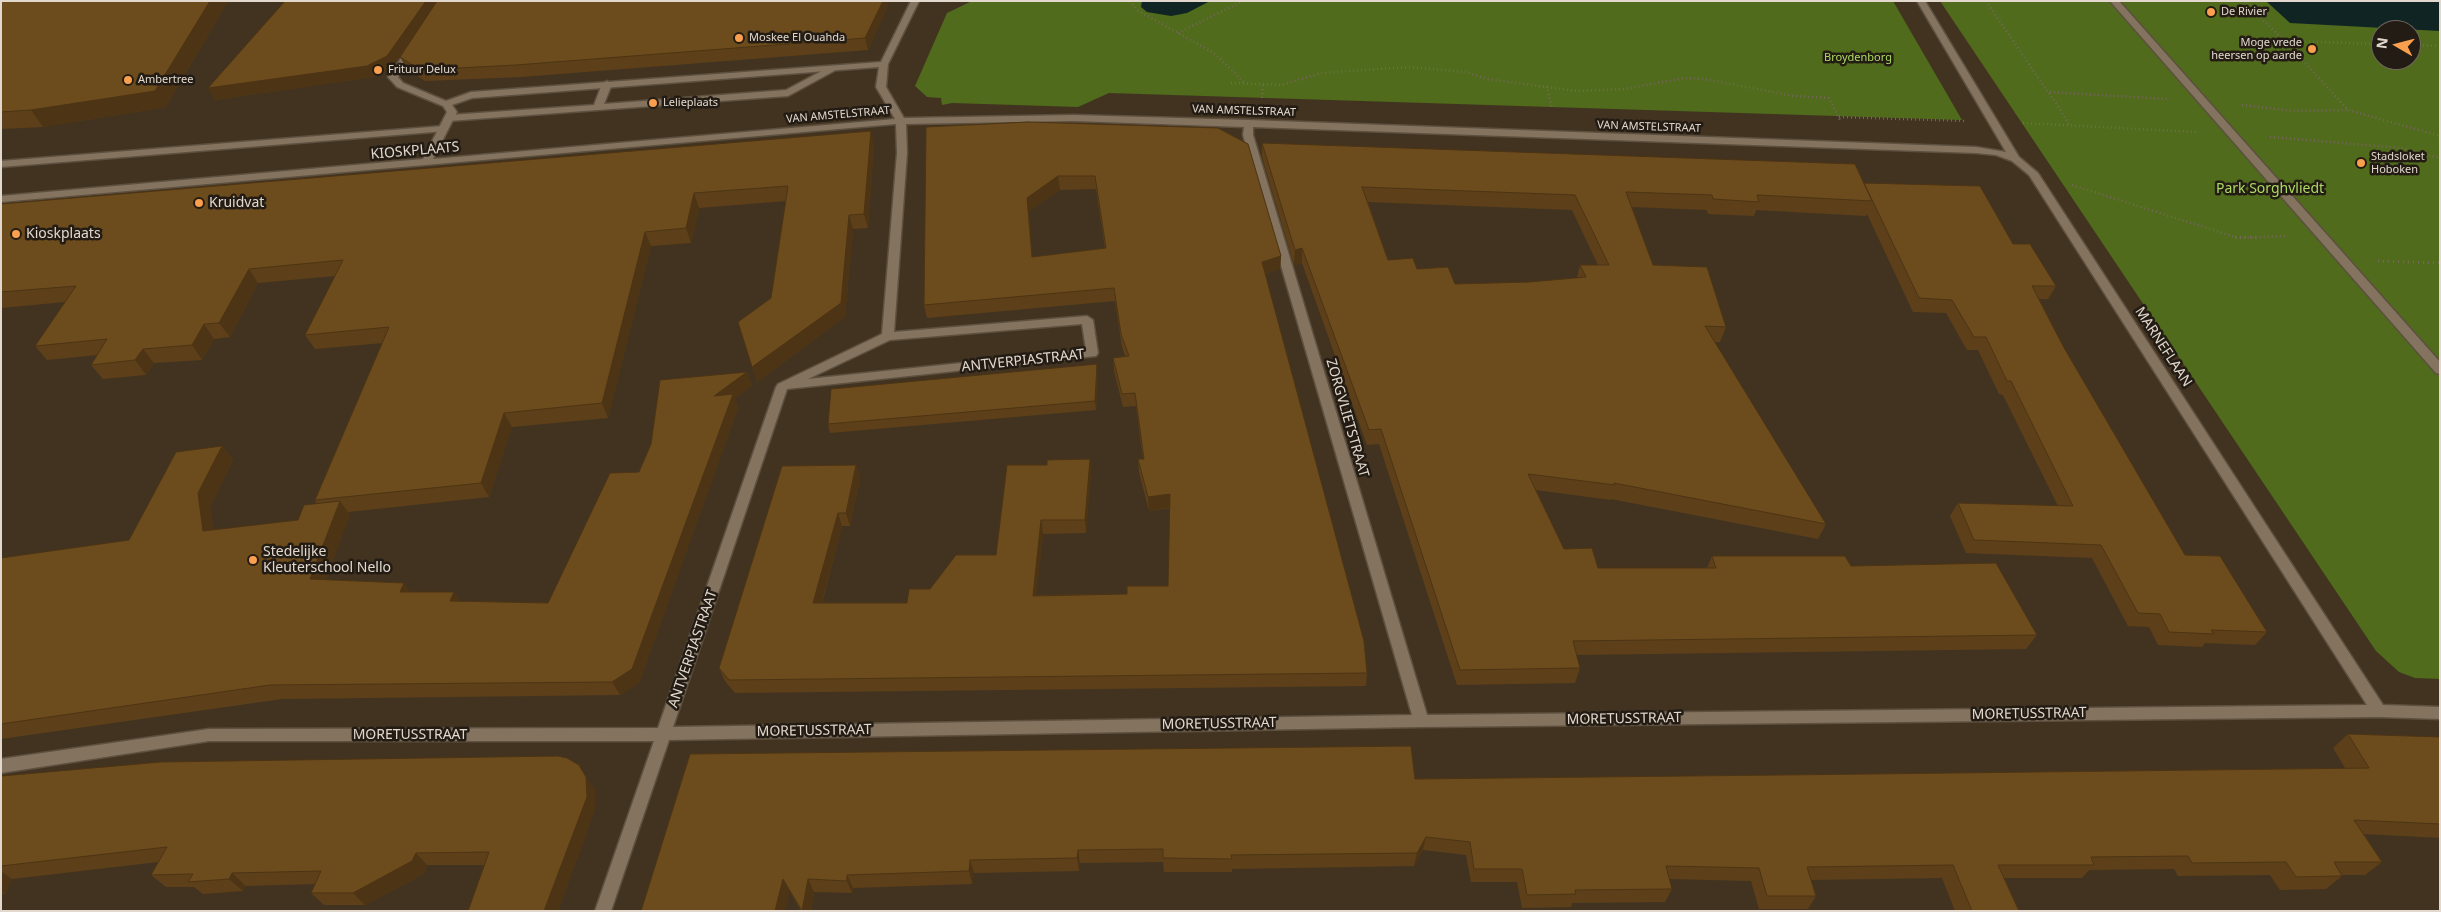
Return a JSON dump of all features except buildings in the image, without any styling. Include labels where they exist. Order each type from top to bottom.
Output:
[{"type":"street","points":[[888,336],[902,153],[901,121],[882,87],[884,64],[915,1]]},
{"type":"street","name":"MARNEFLAAN","points":[[1921,1],[2015,159],[2033,173],[2379,711]]},
{"type":"street","points":[[2114,1],[2440,370]]},
{"type":"street","points":[[419,39],[393,77],[400,85],[446,104],[452,112],[426,163]]},
{"type":"street","points":[[446,104],[471,95],[884,64]]},
{"type":"street","points":[[448,118],[788,92],[831,69]]},
{"type":"street","points":[[598,106],[607,84]]},
{"type":"street","name":"VAN AMSTELSTRAAT","points":[[472,160],[901,121],[1074,118],[1976,150],[1998,152],[2015,159]]},
{"type":"street","name":"ZORGVLIETSTRAAT","points":[[1249,123],[1248,135],[1421,721]]},
{"type":"street","points":[[1,164],[443,130]]},
{"type":"street","name":"KIOSKPLAATS","points":[[1,199],[472,160]]},
{"type":"street","name":"ANTVERPIASTRAAT","points":[[603,911],[782,386],[888,336],[1087,320],[1092,353],[782,386]]},
{"type":"street","name":"MORETUSSTRAAT","points":[[1,766],[209,736],[664,734],[1421,721],[2379,711],[2440,713]]},
{"type":"path","points":[[1130,1],[1137,10],[1214,53],[1247,84]]},
{"type":"path","points":[[1177,33],[1243,1]]},
{"type":"path","points":[[1986,1],[2071,125]]},
{"type":"path","points":[[2243,1],[2285,41],[2348,110]]},
{"type":"path","points":[[2285,41],[2371,44]]},
{"type":"path","points":[[2421,45],[2440,46]]},
{"type":"path","points":[[1231,83],[1281,85],[1321,73],[1409,67],[1466,72],[1487,79],[1576,90],[1625,89],[1684,78],[1704,79],[1754,87],[1776,93],[1829,98]]},
{"type":"path","points":[[2048,92],[2202,101],[2294,111],[2348,110],[2440,136]]},
{"type":"path","points":[[1838,117],[1991,121]]},
{"type":"path","points":[[2033,173],[2238,238],[2287,236],[2304,217]]},
{"type":"path","points":[[2340,259],[2440,263]]},
{"type":"green space","name":"Broydenborg","points":[[972,1],[1893,1],[1962,120],[1109,93],[1078,107],[952,103],[942,105],[941,98],[927,97],[915,86],[947,13]]},
{"type":"green space","name":"Park Sorghvliedt","points":[[1940,1],[2440,1],[2440,679],[2415,678],[2399,672],[2376,651]]},
{"type":"water","points":[[1142,1],[1210,1],[1187,13],[1171,16],[1147,12],[1141,7]]},
{"type":"water","points":[[2266,1],[2440,1],[2440,31],[2421,30],[2421,20],[2371,20],[2371,27],[2290,23]]},
{"type":"place","name":"De Rivier","points":[[2211,12]]},
{"type":"place","name":"Moskee El Ouahda","points":[[739,38]]},
{"type":"place","name":"Moge vrede heersen op aarde","points":[[2312,49]]},
{"type":"place","name":"Frituur Delux","points":[[378,70]]},
{"type":"place","name":"Ambertree","points":[[128,80]]},
{"type":"place","name":"Lelieplaats","points":[[653,103]]},
{"type":"place","name":"Stadsloket Hoboken","points":[[2361,163]]},
{"type":"place","name":"Kruidvat","points":[[199,203]]},
{"type":"place","name":"Kioskplaats","points":[[16,234]]},
{"type":"place","name":"Stedelijke Kleuterschool Nello","points":[[253,560]]}]
